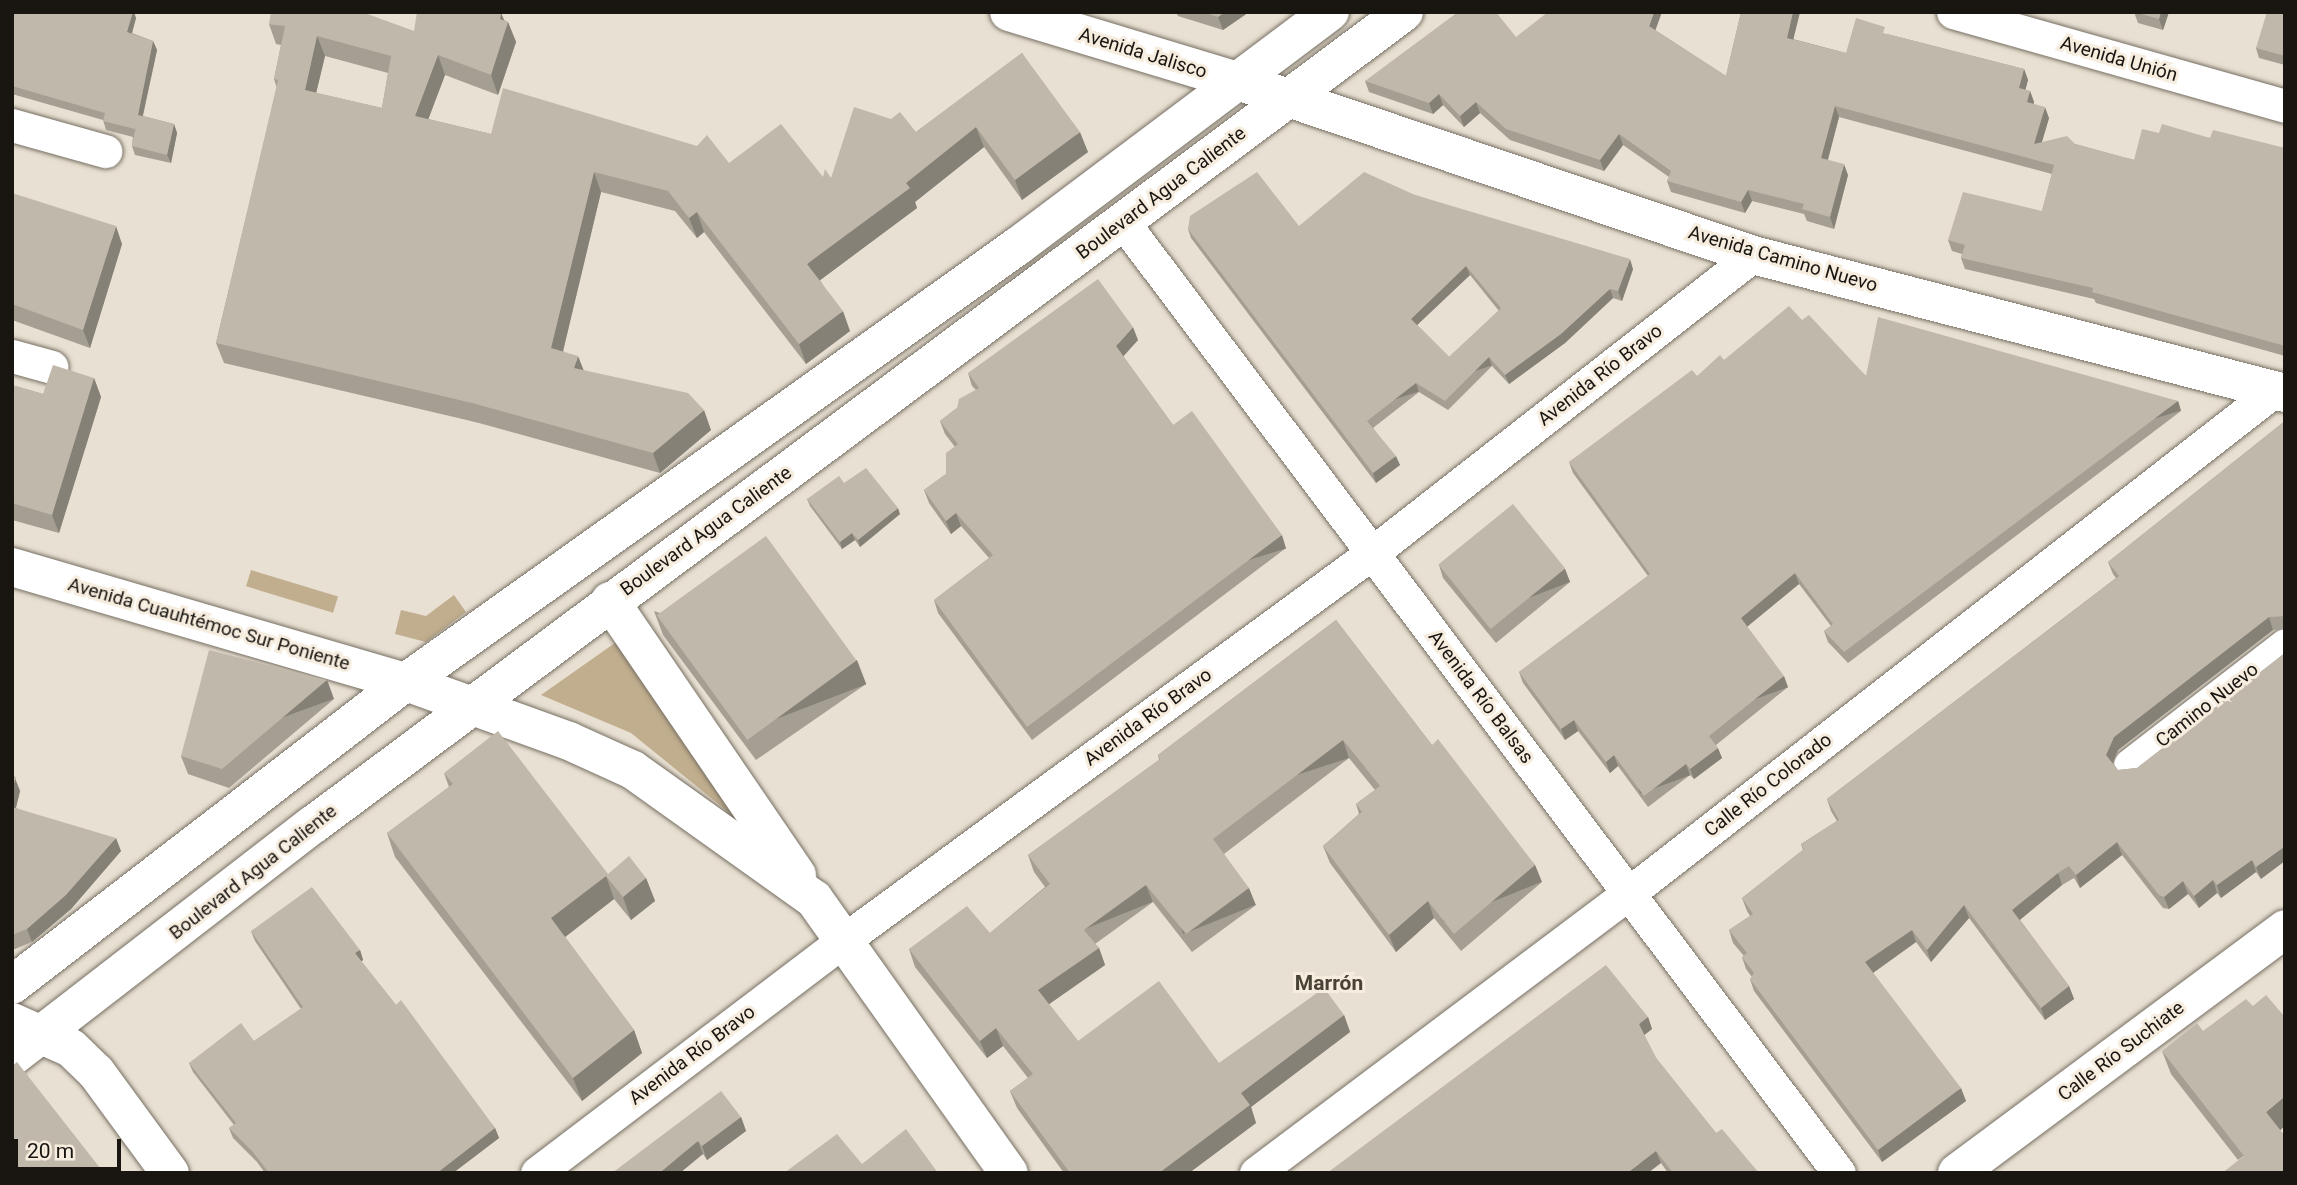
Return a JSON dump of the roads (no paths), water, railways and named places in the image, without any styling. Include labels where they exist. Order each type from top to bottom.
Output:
[{"type":"main road","name":"Avenida Jalisco","points":[[1009,12],[1289,99]]},
{"type":"main road","points":[[12,985],[406,682],[1028,239],[1330,12]]},
{"type":"main road","name":"Boulevard Agua Caliente","points":[[12,1056],[28,1027],[474,705],[610,601],[1404,12]]},
{"type":"main road","name":"Avenida Camino Nuevo","points":[[1289,99],[1754,255],[2280,392]]},
{"type":"main road","name":"Avenida Cuauhtémoc Sur Poniente","points":[[12,567],[406,682],[474,705],[633,770],[814,900]]},
{"type":"main road","points":[[610,601],[814,900],[1009,1173]]},
{"type":"main road","name":"Calle Río Suchiate","points":[[1957,1173],[2285,929]]},
{"type":"main road","points":[[28,1027],[71,1048],[96,1072],[170,1173]]},
{"type":"street","name":"Avenida Unión","points":[[1953,12],[2285,106]]},
{"type":"street","points":[[12,125],[105,151]]},
{"type":"street","name":"Avenida Río Balsas","points":[[1123,222],[1839,1173]]},
{"type":"street","name":"Avenida Río Bravo","points":[[537,1173],[844,940],[1372,553],[1754,255]]},
{"type":"street","points":[[12,356],[52,367]]},
{"type":"street","name":"Calle Río Colorado","points":[[1256,1173],[1629,893],[2280,392]]},
{"type":"street","name":"Camino Nuevo","points":[[2130,765],[2285,645]]},
{"type":"district","name":"Marrón","points":[[1329,983]]}]
